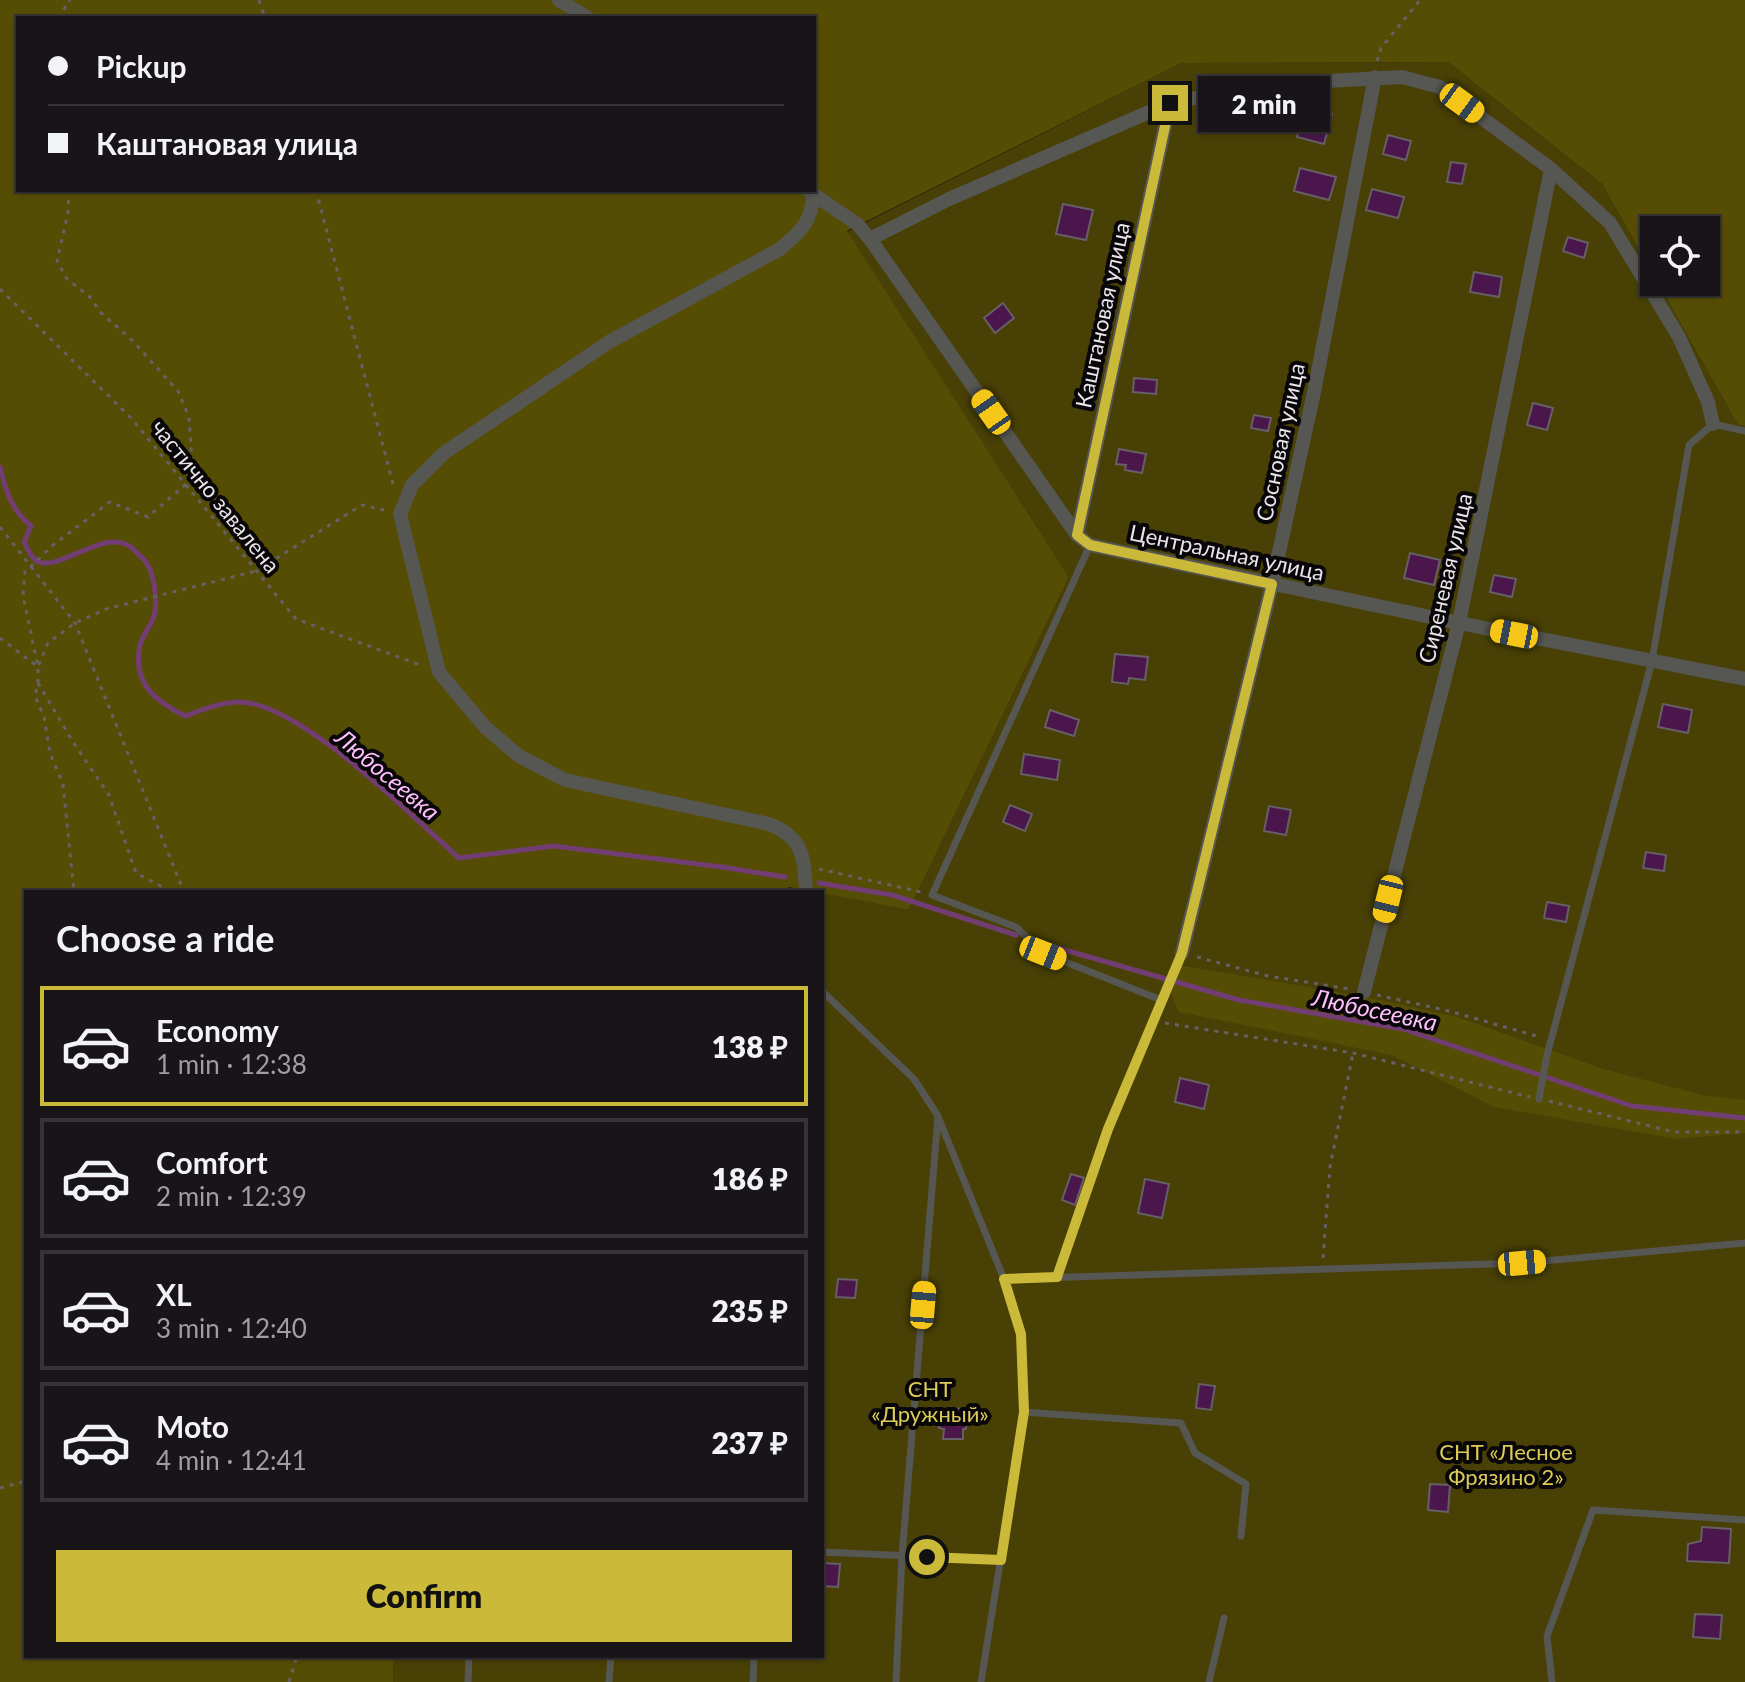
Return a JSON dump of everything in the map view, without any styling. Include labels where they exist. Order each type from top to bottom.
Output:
[{"type":"street","points":[[559,0],[585,16]]},
{"type":"street","name":"Сосновая улица","points":[[1182,953],[1272,584],[1314,392],[1375,77]]},
{"type":"street","points":[[870,239],[949,199],[1170,103],[1268,84],[1402,77],[1440,87],[1551,169],[1610,223],[1679,337],[1708,402],[1713,424]]},
{"type":"street","name":"Каштановая улица","points":[[1077,535],[1170,103]]},
{"type":"street","name":"Сиреневая улица","points":[[1364,992],[1459,623],[1551,169]]},
{"type":"street","points":[[806,890],[804,865],[797,842],[786,831],[769,824],[565,780],[519,756],[485,727],[439,672],[400,514],[412,485],[444,453],[609,342],[780,249],[804,228],[812,211],[810,192]]},
{"type":"street","name":"Центральная улица","points":[[810,192],[857,224],[870,239],[1077,535],[1090,545],[1459,623],[1745,679]]},
{"type":"lane","points":[[1539,1099],[1547,1055],[1652,661],[1689,445],[1713,424],[1745,431]]},
{"type":"lane","points":[[1090,545],[932,895],[1016,927],[1043,953],[1161,1000]]},
{"type":"lane","points":[[1057,1277],[1108,1129],[1182,953]]},
{"type":"lane","points":[[824,993],[914,1079],[938,1116],[1004,1279],[1021,1334],[1024,1412],[981,1682]]},
{"type":"lane","points":[[896,1682],[902,1556],[938,1116]]},
{"type":"lane","points":[[1004,1279],[1522,1263],[1745,1243]]},
{"type":"lane","points":[[1024,1412],[1181,1423],[1195,1453],[1246,1484],[1241,1536]]},
{"type":"lane","points":[[1552,1682],[1547,1636],[1593,1510],[1745,1520]]},
{"type":"lane","points":[[824,1552],[1001,1560]]},
{"type":"lane","points":[[1209,1682],[1224,1618]]},
{"type":"lane","points":[[468,1682],[469,1658]]},
{"type":"lane","points":[[609,1682],[611,1658]]},
{"type":"lane","points":[[753,1682],[754,1658]]},
{"type":"path","points":[[1375,77],[1381,48],[1420,0]]},
{"type":"path","points":[[69,192],[68,213],[57,261],[67,279],[89,296],[103,315],[129,337],[178,391],[189,417],[193,448],[193,478],[148,517],[110,502],[85,519],[25,572],[23,596],[38,667],[35,696],[44,717],[50,753],[63,784],[74,890]]},
{"type":"path","points":[[38,667],[48,643],[75,623],[106,609],[256,571],[362,505],[400,514],[317,192]]},
{"type":"path","name":"частично завалена","points":[[0,289],[131,418],[296,619],[439,672]]},
{"type":"path","points":[[0,527],[75,623],[183,890]]},
{"type":"path","points":[[0,638],[38,667]]},
{"type":"path","points":[[38,683],[109,795],[136,873],[168,890]]},
{"type":"path","points":[[804,865],[932,895]]},
{"type":"path","points":[[1153,1021],[1353,1053],[1674,1132],[1745,1132]]},
{"type":"path","points":[[1322,1269],[1330,1167],[1353,1053]]},
{"type":"path","points":[[0,1488],[22,1482],[24,1478]]},
{"type":"path","points":[[289,1682],[296,1658]]},
{"type":"green space","points":[[1448,62],[1602,184],[1640,251],[1640,296],[1665,296],[1738,425],[1745,426],[1745,1682],[393,1682],[394,1658],[824,1658],[824,893],[909,910],[1069,577],[847,232],[1182,63]]},
{"type":"shaded area","points":[[0,0],[1745,0],[1745,426],[1738,425],[1665,296],[1720,296],[1720,216],[1640,216],[1640,251],[1602,184],[1448,62],[1182,63],[847,231],[1069,577],[909,910],[824,894],[824,890],[789,887],[785,890],[24,890],[24,1658],[394,1658],[393,1682],[0,1682]]},
{"type":"shaded area","points":[[1179,965],[1366,997],[1457,1017],[1603,1069],[1703,1095],[1745,1100],[1745,1133],[1676,1139],[1494,1107],[1392,1055],[1179,1012],[1169,989]]},
{"type":"building","points":[[1305,106],[1332,114],[1324,144],[1297,137]]},
{"type":"building","points":[[1388,135],[1411,141],[1406,160],[1383,154]]},
{"type":"building","points":[[1451,162],[1466,164],[1462,184],[1447,182]]},
{"type":"building","points":[[1300,168],[1336,177],[1329,200],[1294,191]]},
{"type":"building","points":[[1372,189],[1404,197],[1398,218],[1366,210]]},
{"type":"building","points":[[1063,204],[1093,210],[1086,240],[1056,234]]},
{"type":"building","points":[[1568,237],[1588,243],[1584,258],[1563,251]]},
{"type":"building","points":[[1474,272],[1502,277],[1499,297],[1470,292]]},
{"type":"building","points":[[1003,303],[1014,318],[995,333],[984,318]]},
{"type":"building","points":[[1134,378],[1157,380],[1156,394],[1133,392]]},
{"type":"building","points":[[1533,403],[1553,408],[1547,430],[1527,425]]},
{"type":"building","points":[[1254,415],[1271,418],[1268,431],[1251,428]]},
{"type":"building","points":[[1119,449],[1146,454],[1142,473],[1125,470],[1126,465],[1116,464]]},
{"type":"building","points":[[1410,553],[1440,560],[1434,585],[1404,578]]},
{"type":"building","points":[[1494,575],[1516,579],[1512,597],[1490,592]]},
{"type":"building","points":[[1115,654],[1148,657],[1145,680],[1129,678],[1128,684],[1112,682]]},
{"type":"building","points":[[1663,704],[1692,710],[1688,733],[1658,727]]},
{"type":"building","points":[[1050,710],[1079,720],[1074,736],[1045,727]]},
{"type":"building","points":[[1024,754],[1060,760],[1057,780],[1021,774]]},
{"type":"building","points":[[1010,805],[1032,814],[1025,831],[1003,822]]},
{"type":"building","points":[[1269,806],[1291,810],[1286,835],[1264,831]]},
{"type":"building","points":[[1646,852],[1666,855],[1664,871],[1643,868]]},
{"type":"building","points":[[1547,902],[1569,906],[1566,922],[1544,918]]},
{"type":"building","points":[[1180,1078],[1209,1085],[1204,1109],[1175,1102]]},
{"type":"building","points":[[1071,1174],[1084,1178],[1075,1205],[1062,1200]]},
{"type":"building","points":[[1145,1179],[1169,1184],[1162,1218],[1138,1213]]},
{"type":"building","points":[[838,1279],[857,1280],[855,1298],[836,1297]]},
{"type":"building","points":[[1199,1384],[1215,1386],[1211,1410],[1196,1408]]},
{"type":"building","points":[[940,1408],[967,1409],[963,1439],[943,1439],[944,1429],[939,1428]]},
{"type":"building","points":[[1430,1484],[1450,1485],[1448,1512],[1428,1510]]},
{"type":"building","points":[[1702,1527],[1731,1529],[1729,1563],[1687,1561],[1688,1544],[1701,1541]]},
{"type":"building","points":[[824,1563],[840,1564],[838,1587],[824,1586]]},
{"type":"building","points":[[1695,1614],[1722,1615],[1720,1639],[1693,1637]]},
{"type":"waterway","name":"Любосеевка","points":[[0,467],[10,500],[31,526],[24,542],[36,561],[48,563],[111,542],[123,543],[146,562],[153,579],[156,605],[153,620],[140,645],[139,670],[155,697],[185,716],[239,702],[264,707],[292,721],[354,765],[459,858],[554,846],[785,877]]},
{"type":"waterway","name":"Любосеевка","points":[[819,883],[892,895],[1016,935]]},
{"type":"waterway","name":"Любосеевка","points":[[1044,944],[1239,1000],[1403,1029],[1632,1106],[1745,1118]]},
{"type":"route","points":[[927,1557],[1001,1560],[1024,1412],[1021,1334],[1004,1279],[1057,1277],[1108,1129],[1182,953],[1272,584],[1090,545],[1077,535],[1170,103]]},
{"type":"park label","name":"СНТ «Дружный»","points":[[930,1400]]},
{"type":"park label","name":"СНТ «Лесное Фрязино 2»","points":[[1506,1464]]}]
